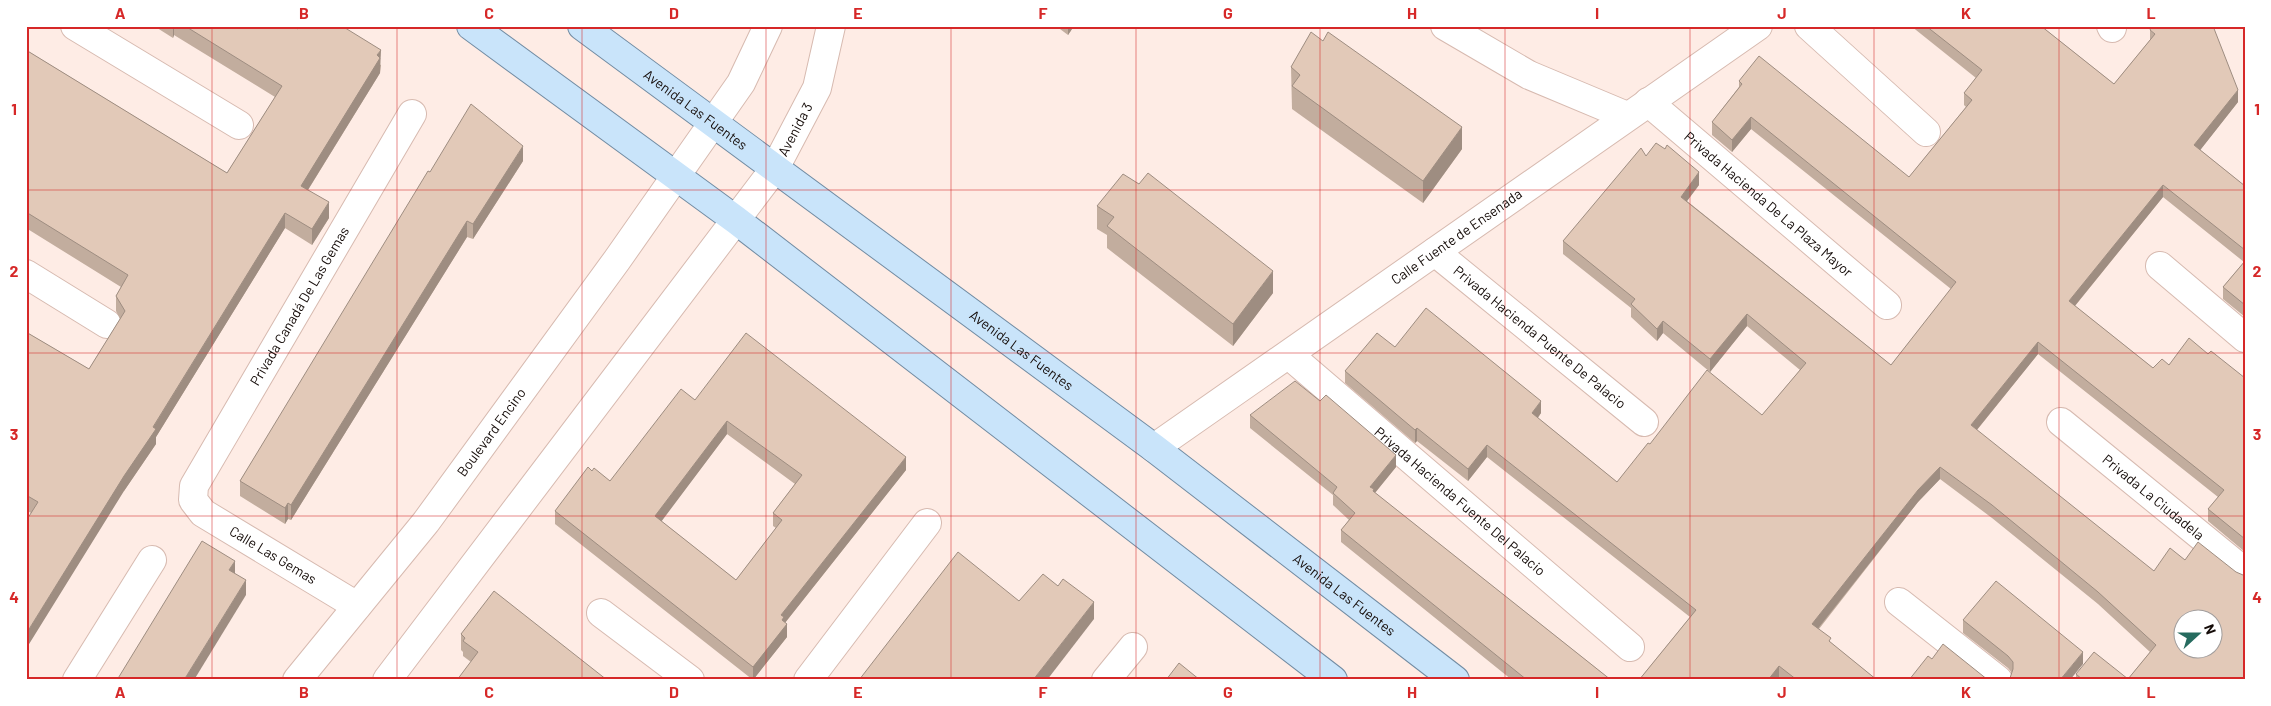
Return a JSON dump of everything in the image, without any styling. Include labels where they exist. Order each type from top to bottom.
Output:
[{"type":"main road","points":[[471,26],[736,220],[1333,680]]},
{"type":"main road","name":"Avenida Las Fuentes","points":[[582,26],[1154,448],[1455,680]]},
{"type":"street","points":[[75,26],[239,125]]},
{"type":"street","points":[[676,176],[741,83],[768,26]]},
{"type":"street","name":"Avenida 3","points":[[736,220],[775,168],[817,88],[831,26]]},
{"type":"street","name":"Privada Hacienda De La Plaza Mayor","points":[[1444,26],[1529,74],[1638,109],[1887,305]]},
{"type":"street","name":"Calle Fuente de Ensenada","points":[[1154,448],[1758,26]]},
{"type":"street","points":[[1809,26],[1926,132]]},
{"type":"street","name":"Privada Canadá De Las Gemas","points":[[193,500],[194,486],[412,114]]},
{"type":"street","name":"Boulevard Encino","points":[[297,680],[426,522],[676,176]]},
{"type":"street","points":[[387,680],[736,220]]},
{"type":"street","name":"Privada Hacienda Puente De Palacio","points":[[1435,252],[1644,422]]},
{"type":"street","points":[[2160,266],[2245,338]]},
{"type":"street","points":[[26,274],[108,324]]},
{"type":"street","name":"Privada Hacienda Fuente Del Palacio","points":[[1289,355],[1630,647]]},
{"type":"street","name":"Privada La Ciudadela","points":[[2061,422],[2245,572]]},
{"type":"street","name":"Calle Las Gemas","points":[[193,500],[203,513],[357,606]]},
{"type":"street","points":[[808,680],[928,523]]},
{"type":"street","points":[[77,680],[152,560]]},
{"type":"street","points":[[1899,602],[1998,680]]},
{"type":"street","points":[[600,613],[690,680]]},
{"type":"street","points":[[1106,680],[1133,647]]},
{"type":"building","points":[[185,26],[293,26],[298,29],[299,26],[314,26],[317,28],[318,26],[342,26],[381,50],[377,55],[380,58],[301,186],[329,202],[312,229],[285,213],[153,427],[156,429],[124,476],[26,634],[26,521],[38,502],[26,495],[26,332],[89,369],[125,311],[116,296],[128,275],[26,212],[26,50],[227,173],[282,86]]},
{"type":"building","points":[[1926,26],[2041,26],[2114,84],[2155,34],[2150,30],[2152,26],[2213,26],[2238,90],[2194,145],[2245,186],[2245,250],[2163,185],[2069,301],[2153,368],[2162,359],[2169,365],[2189,338],[2208,354],[2211,351],[2245,378],[2245,539],[2208,509],[2224,490],[2038,342],[1971,425],[2154,571],[2170,548],[2185,560],[2198,542],[2236,572],[2245,575],[2245,680],[2083,680],[2076,674],[2094,652],[2128,679],[2156,645],[2098,592],[1992,505],[1940,467],[1918,490],[1812,624],[1831,638],[1829,641],[1877,680],[1797,680],[1779,666],[1768,680],[1639,680],[1696,610],[1487,445],[1468,469],[1417,428],[1415,430],[1345,371],[1377,333],[1395,347],[1426,308],[1541,401],[1532,413],[1617,482],[1648,443],[1650,444],[1707,370],[1762,415],[1806,363],[1747,314],[1710,359],[1663,321],[1657,329],[1631,304],[1635,299],[1563,241],[1641,148],[1646,156],[1656,143],[1665,149],[1667,145],[1699,172],[1681,197],[1891,365],[1956,282],[1751,117],[1732,140],[1712,122],[1742,84],[1739,81],[1759,56],[1909,177],[1972,100],[1964,93],[1982,70]]},
{"type":"building","points":[[1311,32],[1323,41],[1328,32],[1462,127],[1423,181],[1292,86],[1300,75],[1291,67]]},
{"type":"building","points":[[471,104],[523,146],[473,224],[467,221],[291,505],[288,503],[285,508],[240,481],[428,171],[430,172]]},
{"type":"building","points":[[1148,173],[1273,271],[1233,324],[1107,226],[1114,217],[1097,206],[1123,174],[1139,184]]},
{"type":"building","points":[[2245,261],[2245,305],[2223,287]]},
{"type":"building","points":[[746,333],[906,457],[781,615],[784,617],[782,620],[787,624],[753,667],[555,511],[588,467],[592,471],[594,468],[610,481],[681,389],[695,400]],"holes":[[[727,421],[802,475],[773,513],[782,520],[736,580],[655,516]]]},
{"type":"building","points":[[1295,381],[1320,401],[1326,395],[1396,455],[1370,487],[1374,489],[1373,491],[1611,680],[1527,680],[1341,530],[1355,513],[1333,493],[1337,487],[1250,415]]},
{"type":"building","points":[[202,541],[235,561],[229,570],[246,580],[184,680],[117,680]]},
{"type":"building","points":[[958,552],[1019,601],[1043,574],[1058,586],[1063,579],[1094,602],[1033,680],[859,680]]},
{"type":"building","points":[[1996,581],[2083,652],[2060,680],[2007,680],[2010,678],[2013,669],[2013,662],[1963,620]]},
{"type":"building","points":[[494,591],[607,680],[457,680],[478,652],[463,641],[465,638],[461,634]]},
{"type":"building","points":[[1943,644],[1988,680],[1909,680],[1928,656],[1932,659]]},
{"type":"building","points":[[1179,663],[1200,680],[1166,680]]}]
